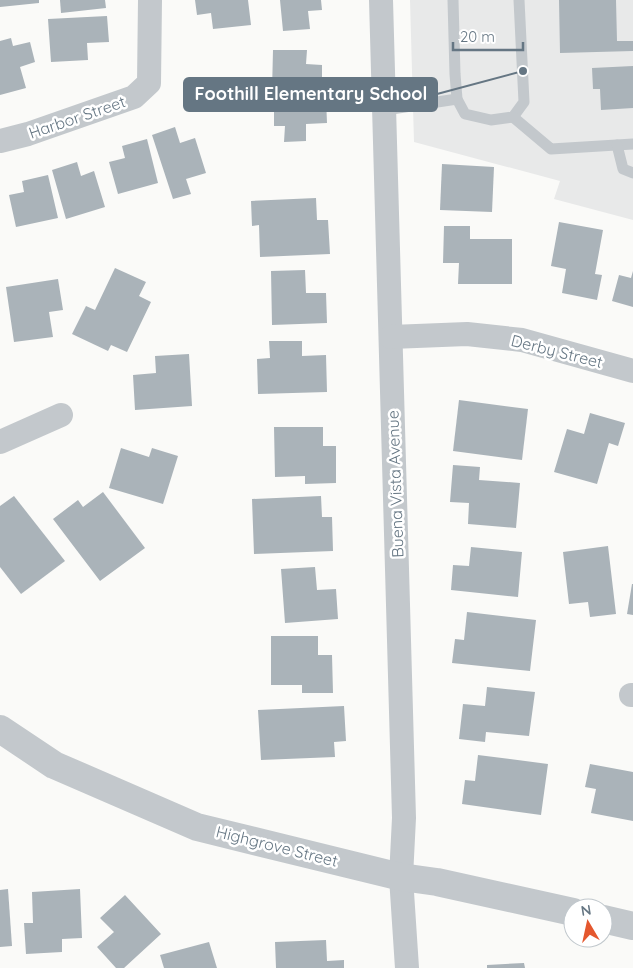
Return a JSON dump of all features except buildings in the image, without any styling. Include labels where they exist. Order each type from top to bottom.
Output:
[{"type":"street","name":"Harbor Street","points":[[0,141],[28,134],[134,97],[149,83],[150,0]]},
{"type":"street","name":"Buena Vista Avenue","points":[[381,0],[404,818],[401,877],[407,968]]},
{"type":"street","name":"Derby Street","points":[[391,337],[467,334],[522,340],[633,371]]},
{"type":"street","points":[[0,442],[61,415]]},
{"type":"street","name":"Highgrove Street","points":[[0,729],[54,765],[197,827],[401,877],[437,882],[563,910]]},
{"type":"street","points":[[613,921],[633,926]]},
{"type":"lane","points":[[453,0],[454,74],[457,99],[465,114],[491,120],[513,117],[524,102],[519,0]]},
{"type":"lane","points":[[385,110],[457,99]]},
{"type":"lane","points":[[513,117],[550,149],[633,144]]},
{"type":"lane","points":[[617,145],[623,169],[633,173]]},
{"type":"shaded area","points":[[410,0],[633,0],[633,220],[554,199],[560,181],[414,142]]},
{"type":"place","name":"Foothill Elementary School","points":[[523,71]]}]
